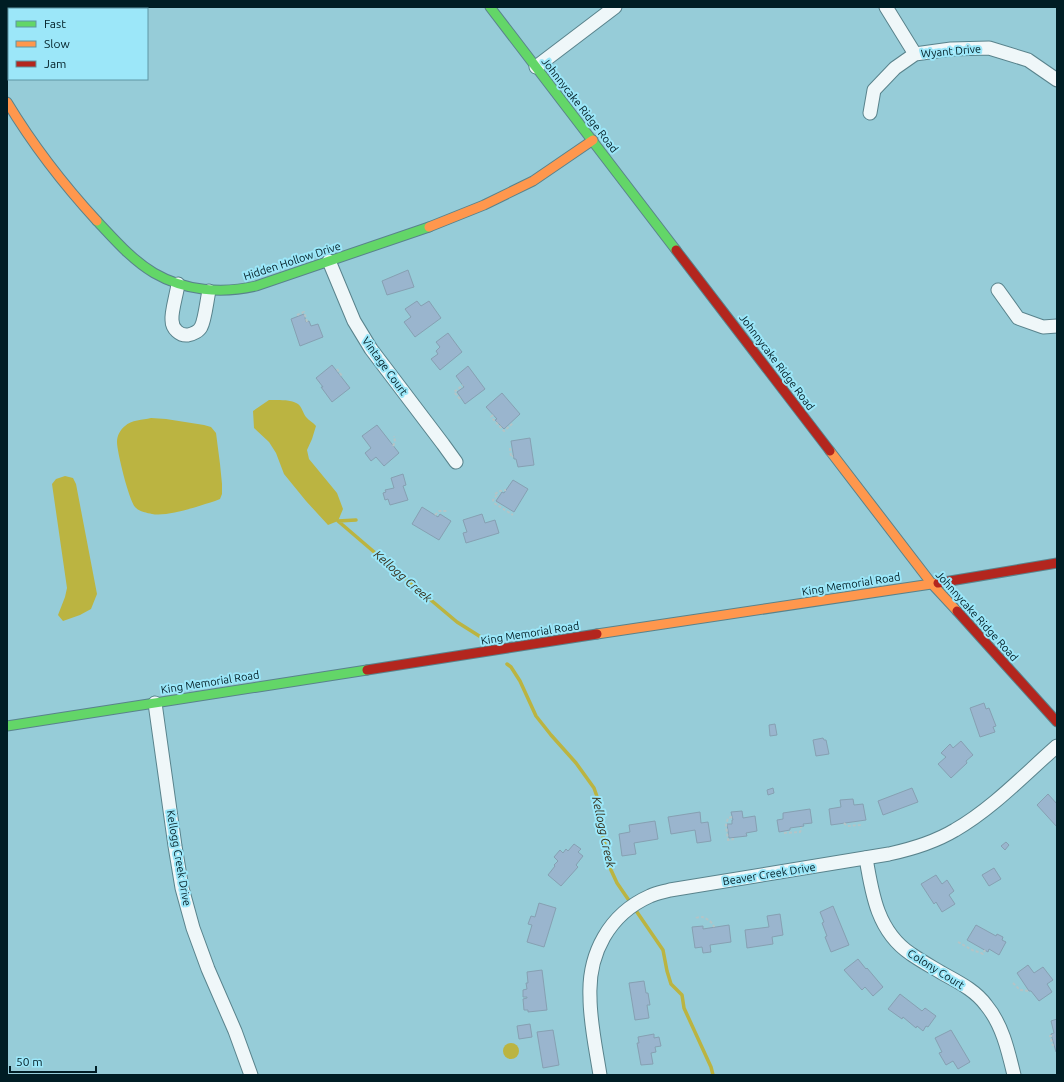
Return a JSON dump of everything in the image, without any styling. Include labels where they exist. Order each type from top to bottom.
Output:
[{"type":"street","name":"Johnnycake Ridge Road","points":[[490,7],[932,584],[1057,722]]},
{"type":"street","points":[[536,67],[615,7]]},
{"type":"street","points":[[886,7],[915,54]]},
{"type":"street","name":"Wyant Drive","points":[[870,114],[874,90],[895,68],[915,54],[952,49],[989,48],[1028,60],[1057,80]]},
{"type":"street","name":"Hidden Hollow Drive","points":[[7,102],[51,168],[83,206],[127,253],[152,272],[178,284],[209,291],[246,289],[445,221],[484,205],[533,181],[593,140]]},
{"type":"street","name":"Vintage Court","points":[[329,261],[354,321],[371,349],[456,462]]},
{"type":"street","points":[[178,284],[172,321],[174,328],[180,333],[188,335],[196,332],[202,326],[209,291]]},
{"type":"street","points":[[998,290],[1018,318],[1043,327],[1057,326]]},
{"type":"street","name":"King Memorial Road","points":[[7,726],[932,584],[1057,563]]},
{"type":"street","name":"Kellogg Creek Drive","points":[[155,703],[182,888],[193,928],[208,969],[235,1032],[251,1075]]},
{"type":"street","name":"Beaver Creek Drive","points":[[600,1075],[590,998],[592,965],[596,952],[608,931],[616,920],[629,909],[650,896],[670,890],[866,858],[908,850],[935,840],[955,830],[992,804],[1057,746]]},
{"type":"street","name":"Colony Court","points":[[866,858],[871,888],[876,906],[882,922],[889,932],[910,954],[962,985],[985,1003],[994,1015],[1003,1036],[1013,1075],[1021,1075]]},
{"type":"path","points":[[296,315],[304,312],[307,322]]},
{"type":"path","points":[[337,369],[342,376],[341,377]]},
{"type":"path","points":[[460,399],[454,392],[463,385]]},
{"type":"path","points":[[493,415],[491,417],[504,431],[513,423]]},
{"type":"path","points":[[393,446],[395,442],[394,436]]},
{"type":"path","points":[[510,448],[512,457],[513,456]]},
{"type":"path","points":[[506,490],[502,490],[496,494],[493,500],[494,503],[513,515]]},
{"type":"path","points":[[435,515],[439,511],[447,511]]},
{"type":"path","points":[[732,817],[728,818],[726,825],[728,840],[734,839]]},
{"type":"path","points":[[844,823],[847,826],[861,825]]},
{"type":"path","points":[[784,833],[800,832],[801,827]]},
{"type":"path","points":[[696,918],[704,918],[713,923],[714,927]]},
{"type":"path","points":[[958,942],[983,954],[985,950]]},
{"type":"path","points":[[1013,983],[1020,990],[1030,991]]},
{"type":"path","points":[[1052,1036],[1050,1036],[1053,1046]]},
{"type":"shaded area","points":[[269,400],[295,402],[301,407],[307,418],[316,426],[307,450],[309,459],[337,493],[343,509],[338,521],[328,525],[306,501],[284,474],[276,453],[269,442],[254,428],[253,411]]},
{"type":"shaded area","points":[[151,418],[166,419],[211,427],[216,433],[220,464],[222,494],[220,499],[175,513],[159,515],[140,511],[135,507],[124,476],[117,440],[120,431],[128,424],[134,421]]},
{"type":"shaded area","points":[[65,476],[73,478],[76,484],[97,594],[91,609],[63,621],[58,615],[67,588],[52,484],[56,479]]},
{"type":"shaded area","points":[[511,1043],[517,1045],[519,1051],[517,1057],[511,1059],[505,1057],[503,1051],[505,1045]]},
{"type":"building","points":[[24,7],[24,8],[12,8]]},
{"type":"building","points":[[408,270],[414,287],[387,295],[382,281]]},
{"type":"building","points":[[417,301],[421,306],[429,301],[441,318],[415,337],[404,322],[411,317],[405,309]]},
{"type":"building","points":[[304,314],[306,322],[309,321],[311,326],[318,324],[323,337],[300,346],[291,319]]},
{"type":"building","points":[[448,333],[462,352],[440,370],[431,359],[438,354],[436,351],[440,347],[436,342]]},
{"type":"building","points":[[332,365],[350,388],[332,402],[316,378]]},
{"type":"building","points":[[468,366],[485,389],[465,404],[457,392],[464,387],[456,376]]},
{"type":"building","points":[[502,393],[520,414],[504,429],[495,420],[497,419],[486,407]]},
{"type":"building","points":[[377,425],[399,453],[384,466],[376,457],[371,461],[365,453],[371,448],[362,436]]},
{"type":"building","points":[[530,438],[534,465],[518,467],[516,459],[514,459],[511,441]]},
{"type":"building","points":[[403,474],[406,485],[403,486],[408,500],[390,505],[388,499],[385,500],[383,493],[386,492],[385,490],[394,488],[391,478]]},
{"type":"building","points":[[513,480],[528,489],[514,512],[496,501]]},
{"type":"building","points":[[422,507],[438,517],[440,514],[451,521],[439,540],[412,524]]},
{"type":"building","points":[[482,514],[485,523],[495,520],[499,533],[466,543],[463,533],[467,532],[463,520]]},
{"type":"building","points":[[984,703],[986,709],[989,708],[996,726],[993,727],[995,732],[980,737],[970,708]]},
{"type":"building","points":[[775,724],[777,735],[770,736],[769,725]]},
{"type":"building","points":[[823,738],[826,740],[829,754],[816,756],[813,740]]},
{"type":"building","points":[[961,741],[973,755],[951,778],[938,764],[946,757],[941,753],[950,744],[953,748]]},
{"type":"building","points":[[773,788],[774,793],[768,795],[767,790]]},
{"type":"building","points":[[912,788],[918,802],[883,815],[878,801]]},
{"type":"building","points":[[1048,794],[1057,804],[1057,827],[1037,805]]},
{"type":"building","points":[[853,799],[854,805],[863,804],[866,820],[831,825],[829,809],[841,807],[840,800]]},
{"type":"building","points":[[810,809],[812,823],[803,824],[804,826],[790,828],[790,830],[779,832],[777,820],[783,819],[783,813]]},
{"type":"building","points":[[742,811],[743,818],[755,816],[757,831],[746,833],[747,836],[729,838],[727,824],[732,824],[733,820],[731,812]]},
{"type":"building","points":[[700,812],[701,823],[708,822],[711,841],[697,843],[695,830],[671,834],[668,817]]},
{"type":"building","points":[[655,821],[658,839],[634,843],[636,854],[622,856],[619,834],[630,832],[629,825]]},
{"type":"building","points":[[1006,842],[1009,845],[1005,850],[1001,846]]},
{"type":"building","points":[[574,844],[581,849],[578,852],[583,856],[576,865],[578,867],[561,886],[548,875],[558,861],[554,857],[560,850],[563,853],[566,849],[568,851]]},
{"type":"building","points":[[994,868],[1001,879],[989,886],[982,875]]},
{"type":"building","points":[[936,875],[942,884],[947,880],[954,891],[949,895],[955,904],[942,912],[936,902],[934,904],[921,884]]},
{"type":"building","points":[[539,903],[556,908],[544,947],[527,942],[532,925],[528,924],[531,916],[535,917]]},
{"type":"building","points":[[833,906],[849,945],[831,952],[825,937],[827,936],[820,912]]},
{"type":"building","points":[[780,914],[783,935],[772,937],[773,944],[747,948],[745,930],[769,927],[767,916]]},
{"type":"building","points":[[729,925],[731,942],[710,945],[711,952],[703,953],[702,947],[695,948],[692,927],[703,926],[703,929]]},
{"type":"building","points":[[976,925],[996,936],[997,934],[1003,937],[1002,940],[1006,942],[999,955],[989,949],[988,952],[967,940]]},
{"type":"building","points":[[858,959],[883,987],[873,996],[865,987],[862,990],[844,970]]},
{"type":"building","points":[[1028,965],[1034,973],[1043,967],[1053,980],[1047,984],[1052,992],[1039,1001],[1031,991],[1029,991],[1017,973]]},
{"type":"building","points":[[542,970],[547,1010],[528,1012],[528,1010],[524,1010],[523,999],[527,998],[523,997],[523,990],[527,989],[527,972]]},
{"type":"building","points":[[644,981],[650,1005],[647,1005],[649,1018],[635,1020],[629,983]]},
{"type":"building","points":[[900,994],[922,1011],[925,1008],[936,1016],[923,1031],[917,1026],[916,1028],[903,1017],[902,1019],[888,1009]]},
{"type":"building","points":[[1057,1019],[1056,1052],[1051,1034],[1054,1033],[1051,1021]]},
{"type":"building","points":[[530,1024],[532,1037],[519,1039],[517,1026]]},
{"type":"building","points":[[553,1030],[559,1065],[543,1068],[537,1032]]},
{"type":"building","points":[[951,1030],[970,1062],[958,1069],[953,1061],[946,1065],[939,1053],[942,1052],[935,1038]]},
{"type":"building","points":[[654,1034],[654,1038],[659,1037],[661,1046],[655,1047],[656,1052],[651,1053],[653,1064],[641,1065],[637,1043],[639,1043],[638,1037]]},
{"type":"waterway","name":"Kellogg Creek","points":[[356,520],[338,521],[457,622],[484,639]]},
{"type":"waterway","name":"Kellogg Creek","points":[[507,664],[511,667],[520,681],[536,716],[576,763],[594,788],[600,805],[603,836],[611,870],[617,883],[663,950],[671,984],[682,995],[684,1008],[711,1067],[713,1075]]},
{"type":"traffic: fast","points":[[490,7],[676,250]]},
{"type":"traffic: fast","points":[[97,221],[131,256],[154,273],[178,284],[217,290],[230,290],[256,286],[429,227]]},
{"type":"traffic: fast","points":[[7,726],[367,670]]},
{"type":"traffic: slow","points":[[7,102],[27,134],[49,164],[97,221]]},
{"type":"traffic: slow","points":[[429,227],[484,205],[533,181],[593,140]]},
{"type":"traffic: slow","points":[[830,451],[932,584],[957,611]]},
{"type":"traffic: slow","points":[[597,634],[938,583]]},
{"type":"traffic: jam","points":[[676,250],[830,451]]},
{"type":"traffic: jam","points":[[938,583],[1057,563]]},
{"type":"traffic: jam","points":[[957,611],[1057,722]]},
{"type":"traffic: jam","points":[[367,670],[597,634]]}]
